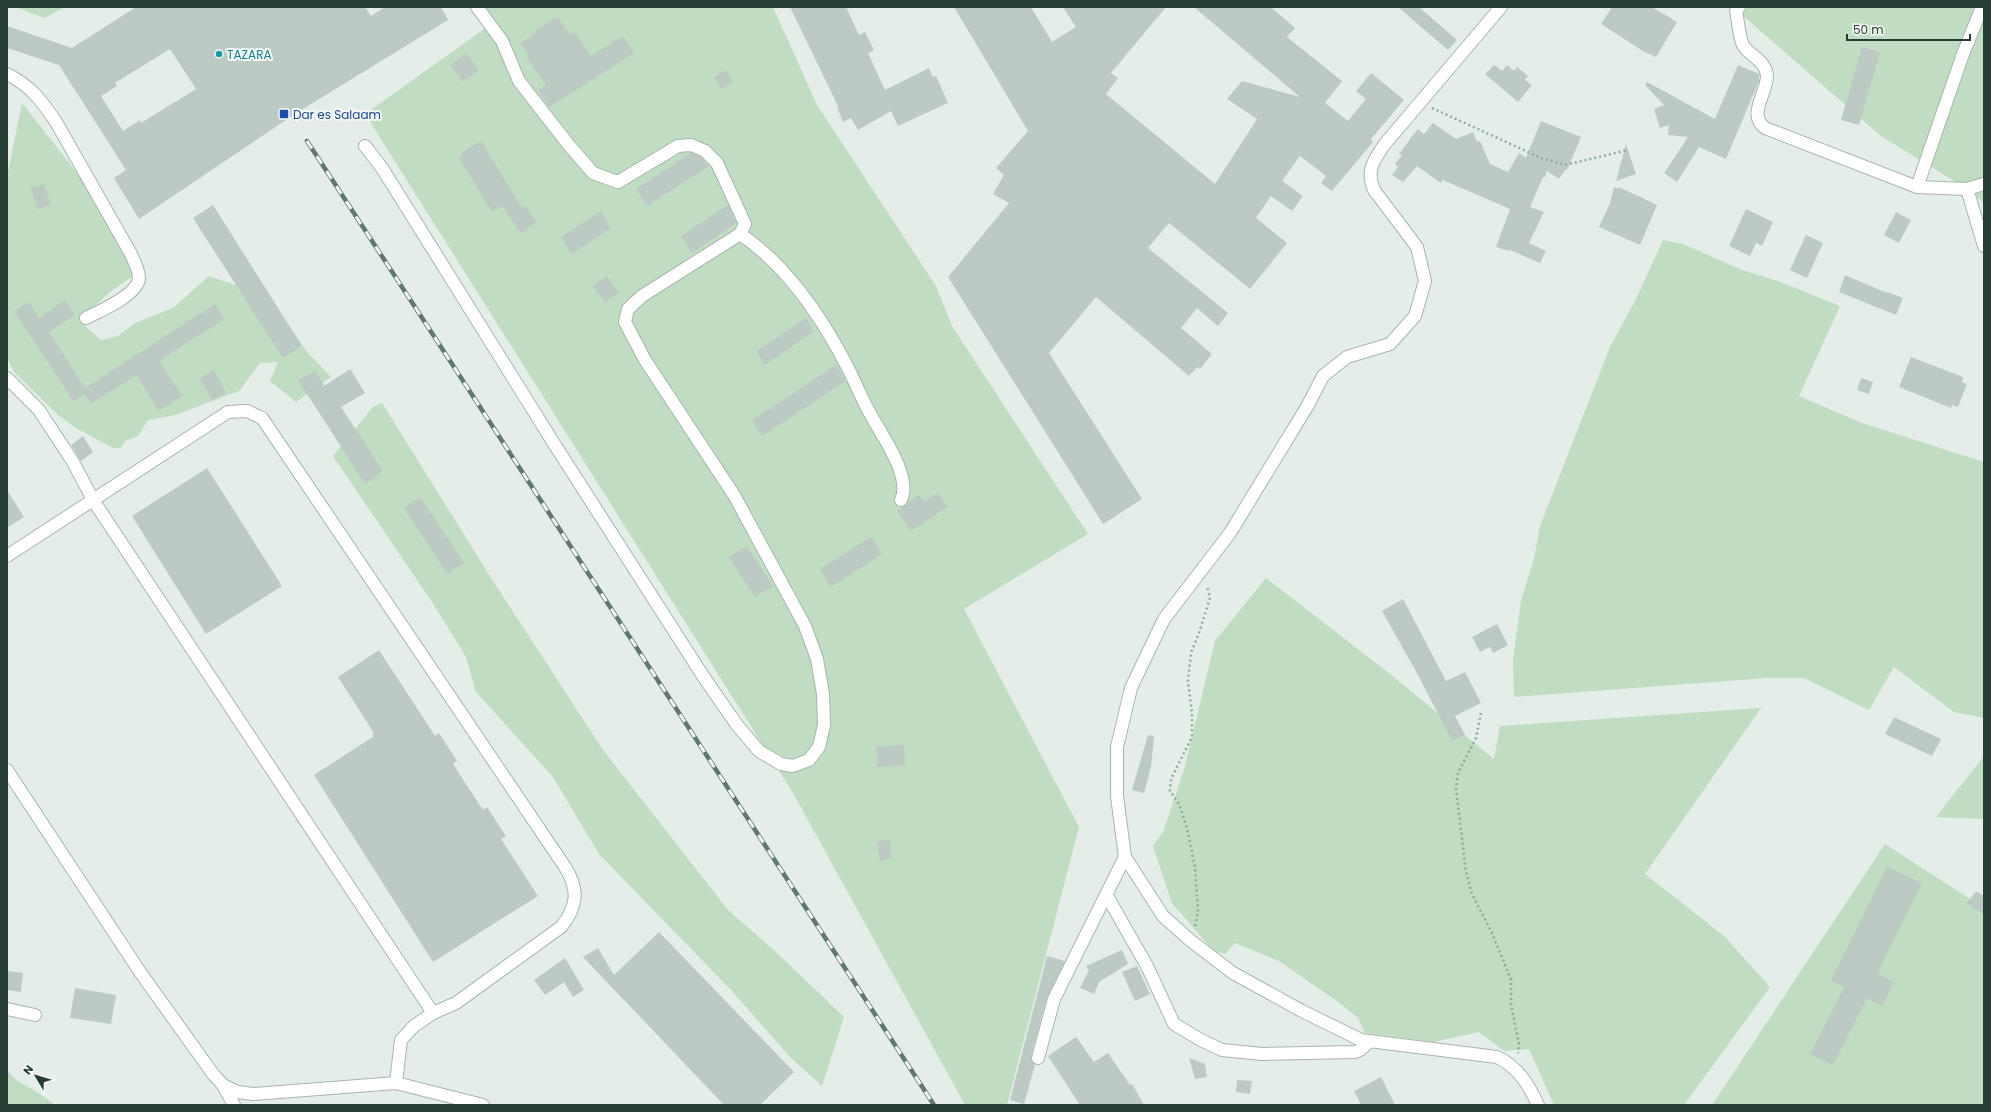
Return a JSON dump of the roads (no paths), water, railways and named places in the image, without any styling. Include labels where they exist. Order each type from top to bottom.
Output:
[{"type":"lane","points":[[365,146],[382,168],[553,442],[732,719],[759,751],[781,764],[793,766],[809,760],[819,747],[824,725],[823,694],[817,659],[805,626],[734,495],[645,360],[625,322],[628,309],[642,296],[740,234],[745,224],[717,163],[705,151],[691,145],[678,146],[618,182],[593,173],[568,144],[519,81],[502,41],[477,7]]},
{"type":"lane","points":[[1501,7],[1384,146],[1372,165],[1370,179],[1374,190],[1417,247],[1425,281],[1415,316],[1390,344],[1347,357],[1323,376],[1308,405],[1230,533],[1164,619],[1131,688],[1117,747],[1117,796],[1125,857],[1163,916],[1191,941],[1233,973],[1302,1012],[1361,1040],[1497,1057],[1515,1070],[1530,1088],[1538,1105]]},
{"type":"lane","points":[[1739,7],[1736,11],[1742,44],[1760,61],[1767,77],[1758,108],[1757,118],[1760,124],[1765,128],[1917,187],[1967,189],[1984,184]]},
{"type":"lane","points":[[1917,187],[1963,54],[1982,7]]},
{"type":"lane","points":[[7,74],[24,83],[42,102],[56,122],[132,254],[138,271],[139,279],[135,289],[86,318]]},
{"type":"lane","points":[[1967,189],[1984,246]]},
{"type":"lane","points":[[740,234],[756,245],[776,264],[808,304],[830,337],[849,369],[871,416],[891,448],[902,478],[904,495],[901,500]]},
{"type":"lane","points":[[7,378],[39,410],[73,462],[93,500],[433,1012]]},
{"type":"lane","points":[[7,556],[228,412],[247,411],[262,418],[565,867],[572,878],[575,891],[574,904],[569,916],[561,927],[456,1003],[433,1012],[414,1026],[401,1040],[396,1083]]},
{"type":"lane","points":[[7,770],[140,972],[213,1074],[223,1085],[234,1105]]},
{"type":"lane","points":[[1038,1058],[1054,999],[1107,896],[1125,857]]},
{"type":"lane","points":[[1107,896],[1147,966],[1174,1024],[1201,1040],[1222,1050],[1262,1054],[1355,1052],[1360,1050],[1370,1041]]},
{"type":"lane","points":[[7,1009],[34,1015]]},
{"type":"lane","points":[[223,1085],[237,1092],[253,1094],[396,1083],[482,1105]]},
{"type":"railway","points":[[307,141],[934,1105]]},
{"type":"place","name":"TAZARA","points":[[219,54]]},
{"type":"place","name":"Dar es Salaam","points":[[284,114]]}]
